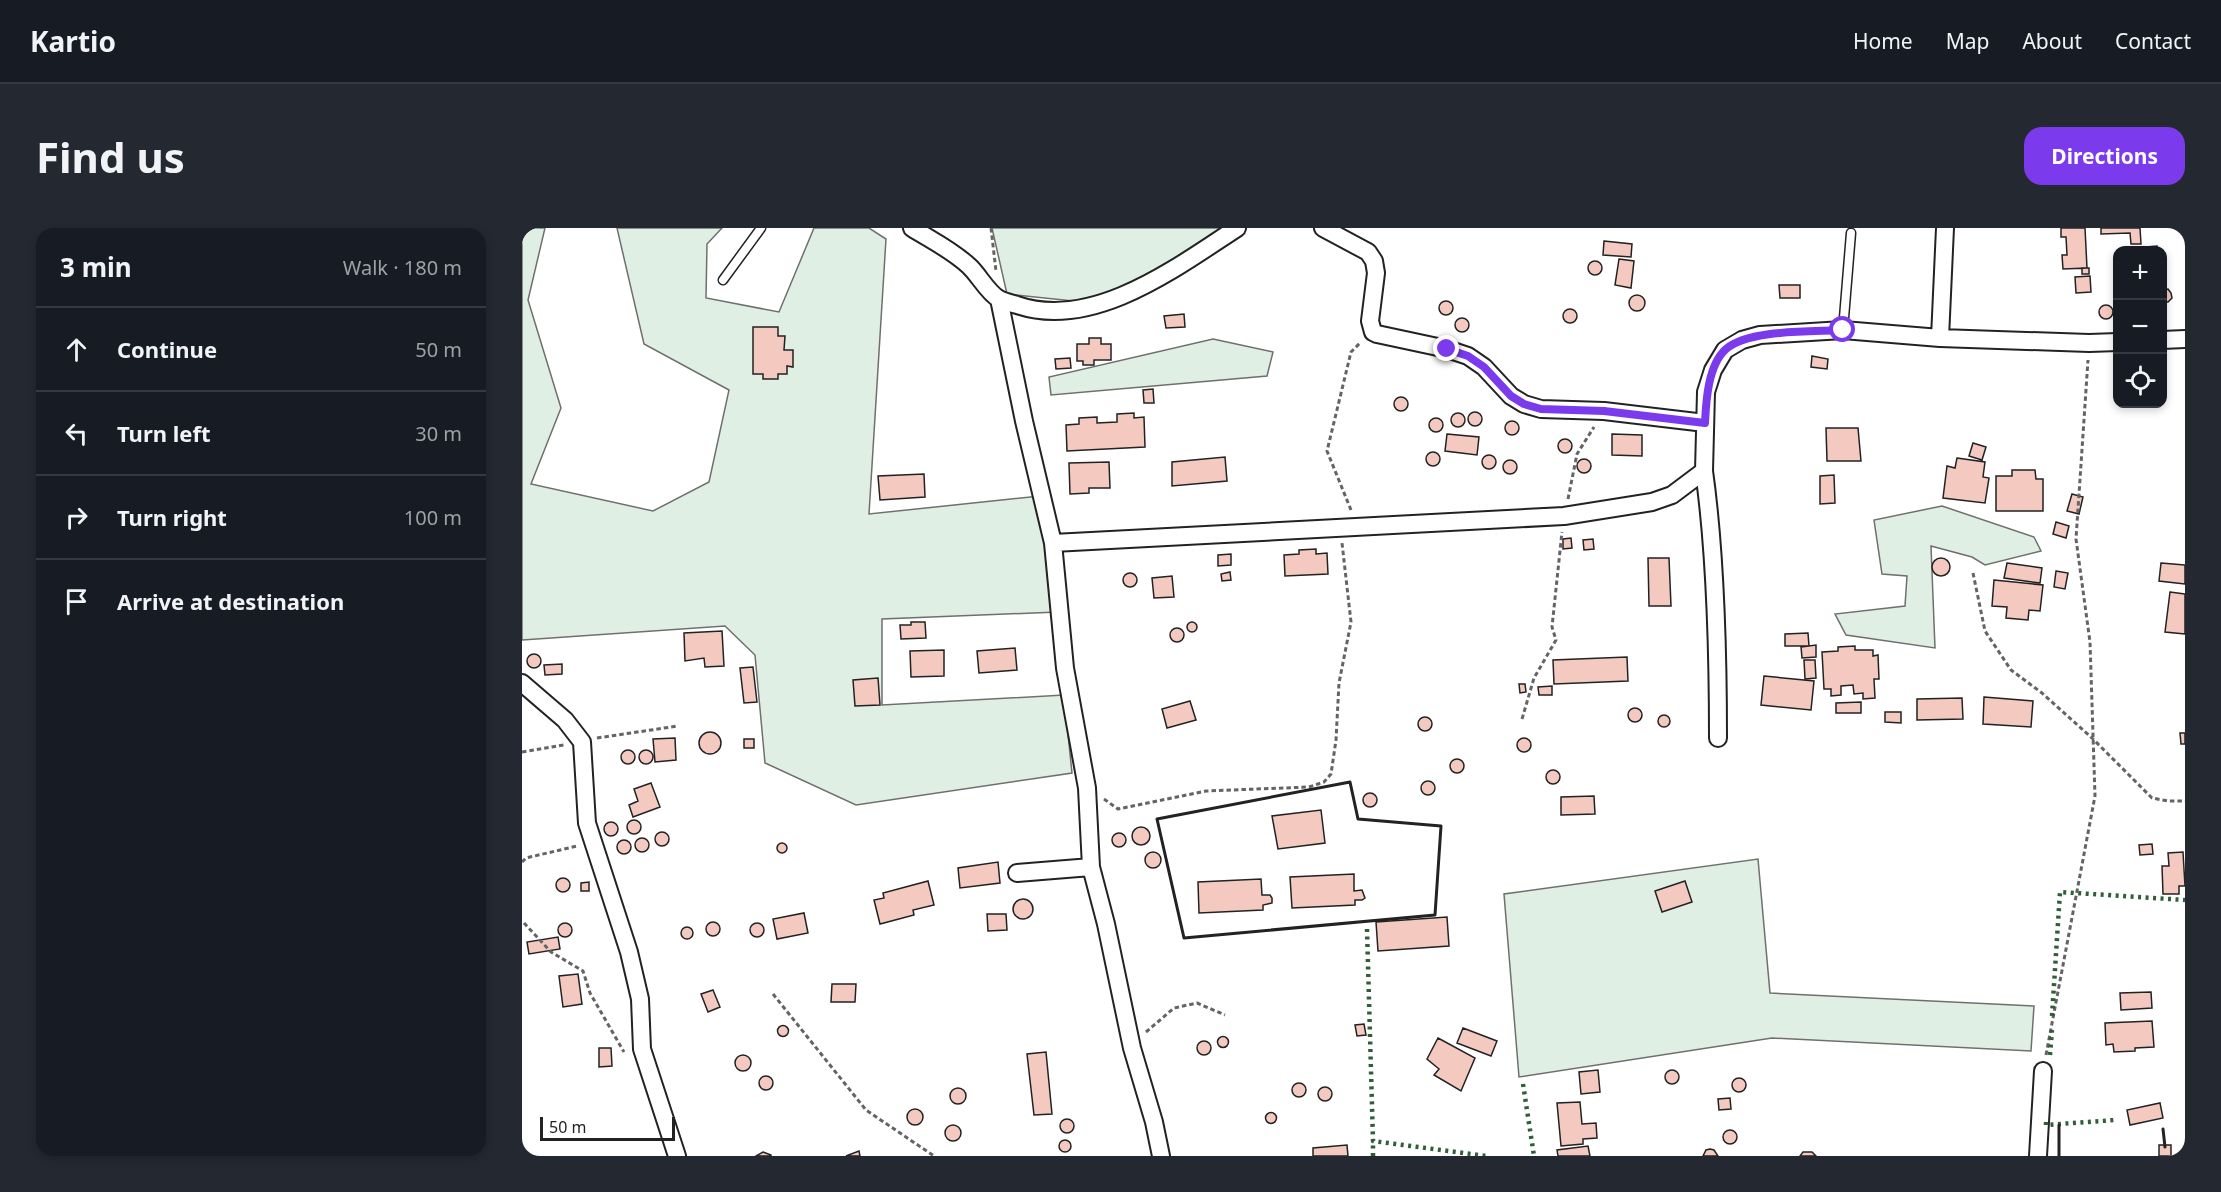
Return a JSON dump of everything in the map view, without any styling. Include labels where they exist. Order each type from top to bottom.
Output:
[{"type":"street","points":[[912,228],[947,249],[969,266],[999,299],[1028,309],[1052,311],[1081,308],[1128,294],[1169,273],[1237,228]]},
{"type":"street","points":[[1323,228],[1368,252],[1374,261],[1376,273],[1370,321],[1373,332],[1468,356],[1484,367],[1511,396],[1524,404],[1541,409],[1604,411],[1705,423]]},
{"type":"street","points":[[1940,338],[1945,228]]},
{"type":"street","points":[[999,299],[1024,421],[1053,543],[1065,668],[1087,788],[1091,867],[1106,924],[1132,1048],[1154,1122],[1161,1156]]},
{"type":"street","points":[[1718,738],[1710,509],[1704,471],[1706,392],[1713,370],[1725,350],[1742,340],[1760,335],[1843,330],[1940,338],[2113,342]]},
{"type":"street","points":[[2167,340],[2185,339]]},
{"type":"street","points":[[1053,543],[1564,516],[1652,502],[1672,495],[1704,471]]},
{"type":"street","points":[[522,683],[565,720],[582,742],[587,823],[631,960],[640,999],[642,1049],[677,1156]]},
{"type":"street","points":[[1017,873],[1091,867]]},
{"type":"street","points":[[2038,1156],[2043,1071]]},
{"type":"lane","points":[[723,280],[761,228]]},
{"type":"lane","points":[[1843,330],[1851,233]]},
{"type":"path","points":[[991,228],[999,299]]},
{"type":"path","points":[[1358,528],[1327,451],[1351,352],[1373,332]]},
{"type":"path","points":[[2043,1071],[2095,796],[2090,642],[2076,539],[2089,343]]},
{"type":"path","points":[[1522,719],[1534,678],[1556,640],[1552,627],[1564,516],[1577,454],[1604,411]]},
{"type":"path","points":[[1087,788],[1118,809],[1206,791],[1309,787],[1324,782],[1332,774],[1339,683],[1351,622],[1341,527]]},
{"type":"path","points":[[1973,573],[1985,631],[2011,670],[2042,693],[2093,739],[2152,798],[2185,801]]},
{"type":"path","points":[[522,752],[600,737],[678,726]]},
{"type":"path","points":[[522,862],[526,858],[577,847],[587,823]]},
{"type":"path","points":[[524,923],[551,952],[570,961],[583,971],[590,993],[625,1054],[642,1049]]},
{"type":"path","points":[[773,994],[866,1110],[934,1156]]},
{"type":"path","points":[[1132,1048],[1150,1027],[1174,1008],[1197,1004],[1225,1015]]},
{"type":"green space","points":[[522,228],[545,228],[528,300],[561,408],[531,484],[653,511],[709,482],[729,390],[644,344],[617,228],[722,228],[707,244],[706,298],[779,312],[814,228],[869,228],[886,239],[869,514],[1040,496],[1057,612],[882,619],[882,705],[1064,695],[1072,773],[856,805],[765,763],[755,655],[725,626],[522,640]]},
{"type":"green space","points":[[992,228],[1241,228],[1102,304],[1007,294]]},
{"type":"green space","points":[[1213,339],[1273,352],[1267,376],[1051,395],[1049,377]]},
{"type":"green space","points":[[1942,506],[2034,537],[2041,551],[1985,565],[1972,557],[1931,546],[1935,648],[1846,635],[1835,614],[1905,606],[1907,576],[1882,574],[1874,520]]},
{"type":"green space","points":[[1758,859],[1770,993],[2034,1006],[2031,1051],[1772,1038],[1519,1077],[1504,894]]},
{"type":"building","points":[[2061,228],[2085,228],[2087,268],[2063,269],[2062,255],[2067,255],[2066,237],[2061,237]]},
{"type":"building","points":[[2101,228],[2140,228],[2141,244],[2131,244],[2130,233],[2101,234]]},
{"type":"building","points":[[1604,241],[1632,244],[1631,257],[1603,255]]},
{"type":"building","points":[[1619,259],[1634,261],[1631,288],[1615,285]]},
{"type":"building","points":[[1595,261],[1600,263],[1602,268],[1600,273],[1595,275],[1590,273],[1588,268],[1590,263]]},
{"type":"building","points":[[2082,268],[2089,268],[2089,274],[2082,274]]},
{"type":"building","points":[[2090,276],[2091,292],[2076,293],[2075,277]]},
{"type":"building","points":[[1779,285],[1800,285],[1800,298],[1780,298]]},
{"type":"building","points":[[2167,289],[2172,298],[2168,302],[2167,302]]},
{"type":"building","points":[[1634,295],[1640,295],[1645,303],[1643,309],[1634,311],[1629,306],[1629,300]]},
{"type":"building","points":[[1446,301],[1451,303],[1453,308],[1451,313],[1446,315],[1441,313],[1439,308],[1441,303]]},
{"type":"building","points":[[2106,305],[2112,309],[2111,317],[2106,319],[2101,317],[2099,312],[2101,307]]},
{"type":"building","points":[[1570,309],[1575,311],[1577,316],[1575,321],[1570,323],[1565,321],[1563,316],[1565,311]]},
{"type":"building","points":[[1184,314],[1185,327],[1166,328],[1164,316]]},
{"type":"building","points":[[1462,318],[1467,320],[1469,325],[1467,330],[1462,332],[1457,330],[1455,325],[1457,320]]},
{"type":"building","points":[[753,327],[778,327],[778,336],[785,336],[784,350],[793,350],[793,367],[787,366],[787,374],[778,374],[778,379],[763,379],[763,374],[753,374]]},
{"type":"building","points":[[1089,338],[1101,338],[1101,344],[1111,344],[1111,360],[1094,360],[1094,365],[1083,365],[1083,361],[1077,361],[1077,344],[1089,344]]},
{"type":"building","points":[[1812,356],[1828,359],[1827,369],[1811,367]]},
{"type":"building","points":[[1070,358],[1071,368],[1056,369],[1055,359]]},
{"type":"building","points":[[1153,389],[1154,403],[1144,403],[1143,390]]},
{"type":"building","points":[[1401,397],[1406,399],[1408,404],[1406,409],[1401,411],[1396,409],[1394,404],[1396,399]]},
{"type":"building","points":[[1475,412],[1480,414],[1482,419],[1480,424],[1475,426],[1470,424],[1468,419],[1470,414]]},
{"type":"building","points":[[1134,413],[1134,418],[1144,417],[1145,447],[1067,451],[1066,425],[1079,424],[1079,418],[1097,417],[1097,423],[1117,422],[1117,414]]},
{"type":"building","points":[[1458,413],[1463,415],[1465,420],[1463,425],[1458,427],[1453,425],[1451,420],[1453,415]]},
{"type":"building","points":[[1436,418],[1441,420],[1443,425],[1441,430],[1436,432],[1431,430],[1429,425],[1431,420]]},
{"type":"building","points":[[1512,421],[1517,423],[1519,428],[1517,433],[1512,435],[1507,433],[1505,428],[1507,423]]},
{"type":"building","points":[[1826,428],[1858,428],[1861,461],[1827,461]]},
{"type":"building","points":[[1447,434],[1479,437],[1477,455],[1445,451]]},
{"type":"building","points":[[1612,434],[1642,435],[1642,456],[1612,455]]},
{"type":"building","points":[[1565,439],[1570,441],[1572,446],[1570,451],[1565,453],[1560,451],[1558,446],[1560,441]]},
{"type":"building","points":[[1973,443],[1986,447],[1982,460],[1969,456]]},
{"type":"building","points":[[1433,452],[1438,454],[1440,459],[1438,464],[1433,466],[1428,464],[1426,459],[1428,454]]},
{"type":"building","points":[[1489,455],[1494,457],[1496,462],[1494,467],[1489,469],[1484,467],[1482,462],[1484,457]]},
{"type":"building","points":[[1225,457],[1227,481],[1172,486],[1172,462]]},
{"type":"building","points":[[1957,458],[1985,462],[1983,477],[1989,478],[1985,503],[1943,498],[1947,466],[1955,468]]},
{"type":"building","points":[[1584,459],[1589,461],[1591,466],[1589,471],[1584,473],[1579,471],[1577,466],[1579,461]]},
{"type":"building","points":[[1510,460],[1515,462],[1517,467],[1515,472],[1510,474],[1505,472],[1503,467],[1505,462]]},
{"type":"building","points":[[1109,462],[1110,488],[1089,488],[1089,493],[1070,494],[1069,463]]},
{"type":"building","points":[[2012,470],[2035,470],[2036,479],[2043,479],[2043,511],[1996,511],[1996,476],[2012,476]]},
{"type":"building","points":[[924,474],[925,497],[880,500],[878,476]]},
{"type":"building","points":[[1834,475],[1835,503],[1820,504],[1820,476]]},
{"type":"building","points":[[2072,494],[2083,497],[2079,514],[2067,511]]},
{"type":"building","points":[[2056,522],[2069,526],[2066,538],[2053,534]]},
{"type":"building","points":[[1571,538],[1572,548],[1563,549],[1563,539]]},
{"type":"building","points":[[1593,539],[1594,549],[1584,550],[1583,540]]},
{"type":"building","points":[[1316,549],[1316,554],[1327,553],[1328,574],[1285,576],[1284,555],[1299,554],[1299,550]]},
{"type":"building","points":[[1231,554],[1231,565],[1218,566],[1218,555]]},
{"type":"building","points":[[1648,558],[1669,558],[1671,606],[1649,606]]},
{"type":"building","points":[[1941,558],[1947,561],[1950,567],[1947,573],[1941,576],[1935,573],[1932,567],[1935,561]]},
{"type":"building","points":[[2007,563],[2042,568],[2040,583],[2004,578]]},
{"type":"building","points":[[2161,563],[2185,565],[2185,584],[2159,581]]},
{"type":"building","points":[[2056,571],[2068,573],[2065,589],[2054,587]]},
{"type":"building","points":[[1230,572],[1231,580],[1222,581],[1221,574]]},
{"type":"building","points":[[1130,573],[1135,575],[1137,580],[1135,585],[1130,587],[1125,585],[1123,580],[1125,575]]},
{"type":"building","points":[[1172,576],[1174,597],[1154,598],[1152,578]]},
{"type":"building","points":[[1994,580],[2043,585],[2040,611],[2029,610],[2028,620],[2006,618],[2007,607],[1992,606]]},
{"type":"building","points":[[2170,592],[2185,594],[2185,634],[2165,632]]},
{"type":"building","points":[[911,622],[925,622],[926,638],[901,639],[900,625],[911,625]]},
{"type":"building","points":[[1192,622],[1196,623],[1196,631],[1192,632],[1188,631],[1187,627],[1188,623]]},
{"type":"building","points":[[1177,628],[1182,630],[1184,635],[1182,640],[1177,642],[1172,640],[1170,635],[1172,630]]},
{"type":"building","points":[[722,631],[724,666],[705,667],[704,658],[685,661],[684,633]]},
{"type":"building","points":[[1808,633],[1809,646],[1785,646],[1785,634]]},
{"type":"building","points":[[1816,645],[1816,657],[1802,658],[1801,647]]},
{"type":"building","points":[[1855,646],[1855,650],[1873,650],[1873,656],[1878,655],[1879,679],[1874,679],[1875,698],[1863,699],[1863,693],[1854,694],[1853,685],[1841,686],[1841,695],[1831,696],[1831,689],[1824,689],[1822,652],[1838,651],[1838,647]]},
{"type":"building","points":[[1015,648],[1017,670],[979,673],[977,651]]},
{"type":"building","points":[[944,650],[944,676],[911,677],[910,651]]},
{"type":"building","points":[[534,654],[539,656],[541,661],[539,666],[534,668],[529,666],[527,661],[529,656]]},
{"type":"building","points":[[1627,657],[1628,681],[1554,684],[1553,660]]},
{"type":"building","points":[[1804,660],[1815,660],[1816,678],[1805,679]]},
{"type":"building","points":[[562,664],[562,674],[545,675],[544,665]]},
{"type":"building","points":[[753,667],[757,702],[744,703],[740,668]]},
{"type":"building","points":[[1764,676],[1814,681],[1811,710],[1761,705]]},
{"type":"building","points":[[878,678],[880,705],[855,706],[853,680]]},
{"type":"building","points":[[1519,684],[1525,684],[1526,692],[1520,693]]},
{"type":"building","points":[[1552,686],[1552,695],[1539,695],[1538,687]]},
{"type":"building","points":[[1984,697],[2033,701],[2031,727],[1983,724]]},
{"type":"building","points":[[1962,698],[1963,719],[1917,720],[1917,699]]},
{"type":"building","points":[[1190,701],[1196,720],[1167,728],[1162,709]]},
{"type":"building","points":[[1861,702],[1861,713],[1836,713],[1836,703]]},
{"type":"building","points":[[1632,708],[1638,708],[1642,715],[1638,722],[1632,722],[1628,718],[1628,712]]},
{"type":"building","points":[[1885,712],[1901,712],[1901,723],[1885,722]]},
{"type":"building","points":[[1664,715],[1670,721],[1664,727],[1658,721]]},
{"type":"building","points":[[1425,717],[1430,719],[1432,724],[1430,729],[1425,731],[1420,729],[1418,724],[1420,719]]},
{"type":"building","points":[[710,732],[718,735],[721,743],[718,751],[710,754],[702,751],[699,743],[702,735]]},
{"type":"building","points":[[2180,733],[2185,733],[2185,744],[2181,744]]},
{"type":"building","points":[[675,738],[676,760],[655,762],[653,739]]},
{"type":"building","points":[[1524,738],[1529,740],[1531,745],[1529,750],[1524,752],[1519,750],[1517,745],[1519,740]]},
{"type":"building","points":[[744,739],[754,739],[754,748],[744,748]]},
{"type":"building","points":[[628,750],[633,752],[635,757],[633,762],[628,764],[623,762],[621,757],[623,752]]},
{"type":"building","points":[[643,750],[649,750],[653,757],[649,764],[643,764],[639,760],[639,754]]},
{"type":"building","points":[[1457,759],[1462,761],[1464,766],[1462,771],[1457,773],[1452,771],[1450,766],[1452,761]]},
{"type":"building","points":[[1553,770],[1558,772],[1560,777],[1558,782],[1553,784],[1548,782],[1546,777],[1548,772]]},
{"type":"building","points":[[1428,781],[1433,783],[1435,788],[1433,793],[1428,795],[1423,793],[1421,788],[1423,783]]},
{"type":"building","points":[[651,783],[660,807],[633,817],[629,805],[638,801],[634,789]]},
{"type":"building","points":[[1370,793],[1375,795],[1377,800],[1375,805],[1370,807],[1365,805],[1363,800],[1365,795]]},
{"type":"building","points":[[1594,796],[1595,814],[1561,815],[1561,797]]},
{"type":"building","points":[[1321,810],[1325,843],[1278,849],[1272,816]]},
{"type":"building","points":[[634,820],[639,822],[641,827],[639,832],[634,834],[629,832],[627,827],[629,822]]},
{"type":"building","points":[[611,822],[616,824],[618,829],[616,834],[611,836],[606,834],[604,829],[606,824]]},
{"type":"building","points":[[1141,827],[1147,830],[1150,836],[1147,842],[1141,845],[1135,842],[1132,836],[1135,830]]},
{"type":"building","points":[[662,832],[667,834],[669,839],[667,844],[662,846],[657,844],[655,839],[657,834]]},
{"type":"building","points":[[1119,833],[1124,835],[1126,840],[1124,845],[1119,847],[1114,845],[1112,840],[1114,835]]},
{"type":"building","points":[[642,838],[647,840],[649,845],[647,850],[642,852],[637,850],[635,845],[637,840]]},
{"type":"building","points":[[624,840],[629,842],[631,847],[629,852],[624,854],[619,852],[617,847],[619,842]]},
{"type":"building","points":[[782,843],[787,848],[782,853],[777,848]]},
{"type":"building","points":[[2152,844],[2153,854],[2140,855],[2139,845]]},
{"type":"building","points":[[1150,852],[1156,852],[1161,860],[1159,866],[1150,868],[1145,863],[1145,857]]},
{"type":"building","points":[[2183,852],[2185,886],[2179,886],[2179,894],[2163,894],[2162,866],[2169,866],[2168,853]]},
{"type":"building","points":[[998,862],[1000,883],[960,888],[958,868]]},
{"type":"building","points":[[1354,874],[1354,891],[1362,890],[1365,898],[1355,900],[1355,905],[1292,908],[1290,877]]},
{"type":"building","points":[[563,878],[568,880],[570,885],[568,890],[563,892],[558,890],[556,885],[558,880]]},
{"type":"building","points":[[1261,879],[1262,895],[1270,895],[1272,898],[1272,903],[1263,905],[1263,910],[1199,913],[1198,882]]},
{"type":"building","points":[[928,881],[934,905],[913,910],[914,915],[880,924],[874,900],[884,898],[883,893]]},
{"type":"building","points":[[1685,881],[1692,902],[1662,912],[1655,891]]},
{"type":"building","points":[[589,882],[589,891],[581,891],[581,883]]},
{"type":"building","points":[[1023,899],[1030,902],[1033,909],[1030,916],[1023,919],[1016,916],[1013,909],[1016,902]]},
{"type":"building","points":[[804,913],[808,933],[777,939],[773,919]]},
{"type":"building","points":[[987,914],[1006,914],[1007,930],[988,931]]},
{"type":"building","points":[[1447,917],[1449,946],[1378,951],[1376,922]]},
{"type":"building","points":[[710,922],[716,922],[720,929],[716,936],[710,936],[706,932],[706,926]]},
{"type":"building","points":[[565,923],[570,925],[572,930],[570,935],[565,937],[560,935],[558,930],[560,925]]},
{"type":"building","points":[[757,923],[762,925],[764,930],[762,935],[757,937],[752,935],[750,930],[752,925]]},
{"type":"building","points":[[689,927],[693,933],[689,939],[685,939],[681,931]]},
{"type":"building","points":[[558,937],[560,949],[529,954],[527,942]]},
{"type":"building","points":[[578,974],[582,1004],[563,1007],[559,976]]},
{"type":"building","points":[[832,984],[856,984],[855,1002],[831,1002]]},
{"type":"building","points":[[713,990],[720,1007],[708,1012],[701,994]]},
{"type":"building","points":[[2151,992],[2152,1008],[2121,1010],[2120,993]]},
{"type":"building","points":[[2152,1021],[2154,1047],[2114,1052],[2113,1044],[2106,1045],[2105,1023]]},
{"type":"building","points":[[1364,1024],[1366,1035],[1357,1036],[1355,1025]]},
{"type":"building","points":[[783,1025],[789,1031],[783,1037],[777,1031]]},
{"type":"building","points":[[1463,1028],[1497,1041],[1491,1056],[1457,1043]]},
{"type":"building","points":[[1223,1037],[1227,1038],[1227,1046],[1223,1047],[1219,1046],[1218,1042],[1219,1038]]},
{"type":"building","points":[[1438,1038],[1475,1058],[1461,1091],[1434,1075],[1439,1069],[1427,1059]]},
{"type":"building","points":[[1201,1041],[1207,1041],[1211,1048],[1207,1055],[1201,1055],[1197,1051],[1197,1045]]},
{"type":"building","points":[[599,1048],[611,1048],[612,1066],[599,1067]]},
{"type":"building","points":[[1046,1052],[1052,1114],[1034,1115],[1027,1054]]},
{"type":"building","points":[[740,1055],[746,1055],[751,1063],[749,1069],[740,1071],[735,1066],[735,1060]]},
{"type":"building","points":[[1598,1070],[1600,1092],[1581,1094],[1579,1072]]},
{"type":"building","points":[[1669,1070],[1675,1070],[1679,1077],[1675,1084],[1669,1084],[1665,1080],[1665,1074]]},
{"type":"building","points":[[766,1076],[771,1078],[773,1083],[771,1088],[766,1090],[761,1088],[759,1083],[761,1078]]},
{"type":"building","points":[[1736,1078],[1742,1078],[1746,1085],[1742,1092],[1736,1092],[1732,1088],[1732,1082]]},
{"type":"building","points":[[1299,1083],[1304,1085],[1306,1090],[1304,1095],[1299,1097],[1294,1095],[1292,1090],[1294,1085]]},
{"type":"building","points":[[1322,1087],[1328,1087],[1332,1094],[1328,1101],[1322,1101],[1318,1097],[1318,1091]]},
{"type":"building","points":[[955,1088],[961,1088],[966,1096],[964,1102],[955,1104],[950,1099],[950,1093]]},
{"type":"building","points":[[1730,1098],[1731,1109],[1719,1110],[1718,1099]]},
{"type":"building","points":[[1580,1102],[1582,1124],[1596,1123],[1597,1138],[1583,1139],[1583,1144],[1561,1146],[1557,1103]]},
{"type":"building","points":[[2160,1103],[2163,1118],[2130,1125],[2127,1110]]},
{"type":"building","points":[[912,1109],[918,1109],[923,1117],[921,1123],[912,1125],[907,1120],[907,1114]]},
{"type":"building","points":[[1271,1113],[1275,1114],[1275,1122],[1271,1123],[1267,1122],[1266,1118],[1267,1114]]},
{"type":"building","points":[[1067,1119],[1072,1121],[1074,1126],[1072,1131],[1067,1133],[1062,1131],[1060,1126],[1062,1121]]},
{"type":"building","points":[[950,1125],[956,1125],[961,1133],[959,1139],[950,1141],[945,1136],[945,1130]]},
{"type":"building","points":[[1727,1130],[1733,1130],[1737,1137],[1733,1144],[1727,1144],[1723,1140],[1723,1134]]},
{"type":"building","points":[[1067,1140],[1071,1146],[1067,1152],[1063,1152],[1059,1144]]},
{"type":"building","points":[[1347,1145],[1348,1156],[1313,1156],[1313,1148]]},
{"type":"building","points":[[2159,1145],[2171,1145],[2171,1156],[2159,1156]]},
{"type":"building","points":[[1588,1146],[1590,1156],[1558,1156],[1557,1150]]},
{"type":"building","points":[[1706,1150],[1714,1150],[1718,1156],[1703,1156]]},
{"type":"building","points":[[859,1151],[860,1156],[846,1156]]},
{"type":"building","points":[[763,1152],[771,1155],[771,1156],[756,1156]]},
{"type":"building","points":[[1803,1152],[1812,1152],[1816,1156],[1800,1156]]},
{"type":"hedge","points":[[2052,1016],[2060,892],[2185,900]]},
{"type":"hedge","points":[[1367,929],[1373,1141],[1486,1156]]},
{"type":"hedge","points":[[2050,1055],[2052,1030]]},
{"type":"hedge","points":[[1523,1084],[1534,1156]]},
{"type":"hedge","points":[[2046,1122],[2046,1125],[2115,1120]]},
{"type":"hedge","points":[[1373,1141],[1373,1156]]},
{"type":"wall","points":[[1350,782],[1358,819],[1441,826],[1435,915],[1184,938],[1157,819],[1350,782]]},
{"type":"wall","points":[[2059,1125],[2059,1156]]},
{"type":"wall","points":[[2163,1129],[2165,1147]]},
{"type":"route","points":[[1447,349],[1468,356],[1484,367],[1511,396],[1524,404],[1541,409],[1604,411],[1705,423],[1706,392],[1713,370],[1725,350],[1742,340],[1760,335],[1843,330]]}]
